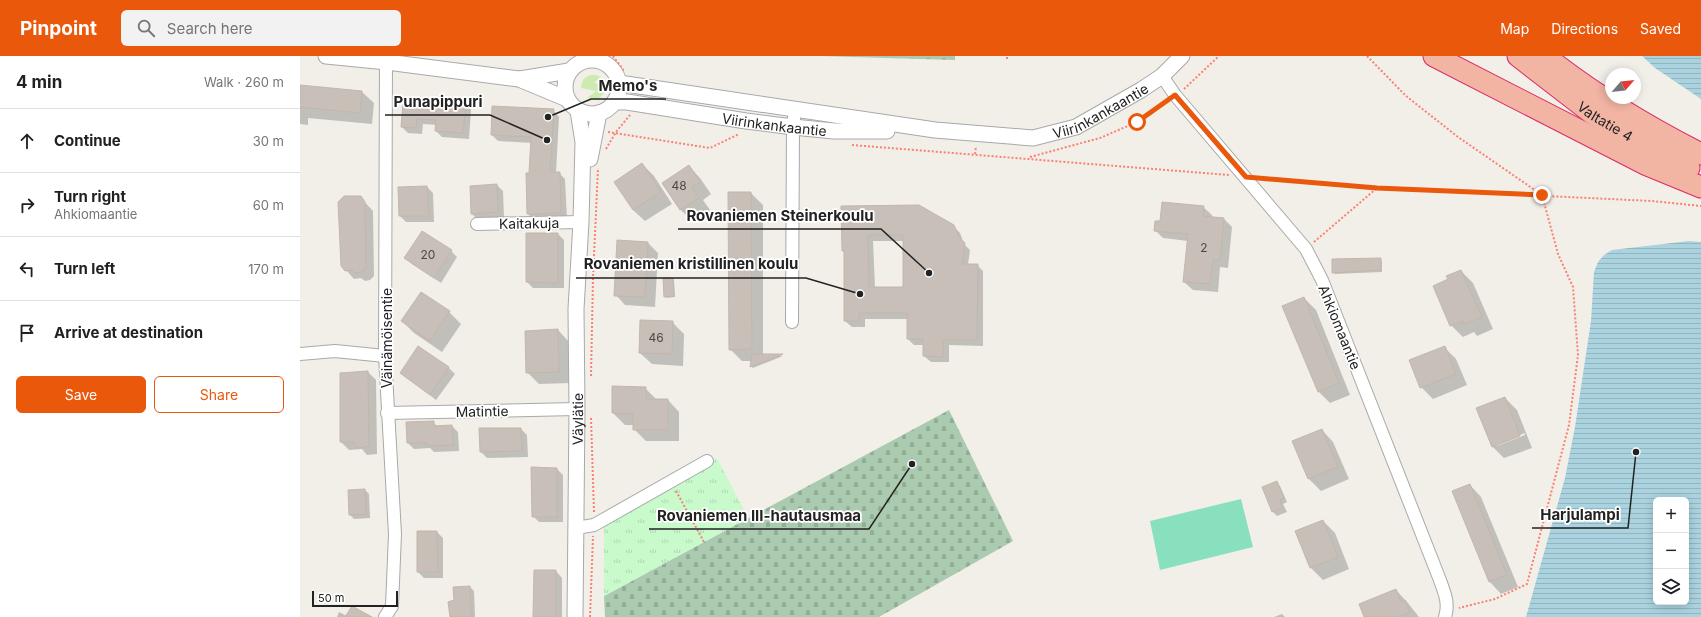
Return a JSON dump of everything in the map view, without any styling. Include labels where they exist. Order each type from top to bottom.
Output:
[{"type":"highway","points":[[1434,56],[1645,164],[1701,187]]},
{"type":"highway","name":"Valtatie 4","points":[[1518,56],[1593,114],[1664,155],[1701,174]]},
{"type":"highway","name":"Valtatie 4","points":[[1545,56],[1612,105],[1660,134],[1701,154]]},
{"type":"street","points":[[326,56],[387,59],[519,79],[568,100]]},
{"type":"street","name":"Viirinkankaantie","points":[[621,77],[795,109],[935,130],[1033,138],[1076,127],[1141,90],[1162,76],[1182,56]]},
{"type":"street","points":[[519,79],[577,63],[606,58],[614,71],[621,77],[619,90],[614,102],[607,109],[599,113],[585,113],[578,111],[568,100],[565,94],[565,82],[577,63]]},
{"type":"street","name":"Väinämöisentie","points":[[385,617],[392,606],[395,534],[387,413],[385,356],[387,59]]},
{"type":"street","name":"Ahkiomaantie","points":[[1162,76],[1175,95],[1246,177],[1306,250],[1322,280],[1445,593],[1446,613]]},
{"type":"street","name":"Viirinkankaantie","points":[[614,102],[627,102],[746,121],[834,131],[935,130]]},
{"type":"street","points":[[792,322],[795,109]]},
{"type":"street","name":"Väylätie","points":[[575,617],[577,409],[576,309],[581,222],[582,142],[578,111]]},
{"type":"street","name":"Väylätie","points":[[581,222],[599,113]]},
{"type":"street","name":"Kaitakuja","points":[[477,224],[581,222]]},
{"type":"street","points":[[300,354],[335,351],[385,356]]},
{"type":"street","name":"Matintie","points":[[387,413],[577,409]]},
{"type":"street","points":[[576,528],[594,525],[707,461]]},
{"type":"path","points":[[1027,158],[1100,138],[1137,122],[1184,89],[1219,56]]},
{"type":"path","points":[[1367,56],[1412,100],[1458,137],[1542,195],[1558,254],[1573,288],[1578,354],[1569,424],[1527,584],[1495,599],[1446,613]]},
{"type":"path","points":[[606,58],[621,77]]},
{"type":"path","points":[[602,154],[616,132],[632,114]]},
{"type":"path","points":[[606,132],[616,132],[710,148],[738,134],[746,134]]},
{"type":"path","points":[[847,145],[1027,158],[1377,188],[1652,201],[1701,206]]},
{"type":"path","points":[[591,380],[593,278],[598,167]]},
{"type":"path","points":[[1312,244],[1377,188]]},
{"type":"path","points":[[590,617],[594,525],[591,416]]},
{"type":"path","points":[[671,481],[704,542]]},
{"type":"green space","points":[[820,56],[955,56],[955,60]]},
{"type":"green space","points":[[590,75],[601,77],[594,83],[606,85],[606,90],[599,99],[587,98],[596,91],[581,88],[583,80]]},
{"type":"green space","points":[[949,410],[1013,541],[879,617],[605,617],[604,596]]},
{"type":"green space","points":[[717,458],[748,518],[604,596],[604,520]]},
{"type":"green space","points":[[1241,499],[1253,547],[1160,570],[1150,521]]},
{"type":"water","points":[[1642,56],[1701,56],[1701,99],[1655,68]]},
{"type":"water","points":[[1689,241],[1701,242],[1701,617],[1526,617],[1565,478],[1575,427],[1591,321],[1594,272],[1598,262],[1604,255],[1612,250]]},
{"type":"building","points":[[300,85],[362,91],[360,113],[300,107]]},
{"type":"building","points":[[415,98],[466,102],[463,133],[435,131],[436,120],[417,119],[416,128],[401,127],[403,103],[415,104]]},
{"type":"building","points":[[492,106],[554,109],[550,172],[560,172],[561,213],[527,214],[526,173],[529,173],[531,137],[491,135]]},
{"type":"building","points":[[642,163],[661,192],[633,210],[614,182]]},
{"type":"building","points":[[689,165],[700,182],[692,188],[699,198],[680,210],[662,183]]},
{"type":"building","points":[[497,184],[498,212],[471,214],[470,186]]},
{"type":"building","points":[[427,186],[429,216],[399,216],[398,187]]},
{"type":"building","points":[[728,192],[751,192],[752,349],[729,350]]},
{"type":"building","points":[[344,196],[361,196],[365,202],[366,267],[362,272],[355,273],[352,270],[345,271],[341,266],[338,202]]},
{"type":"building","points":[[1162,202],[1204,206],[1203,216],[1224,218],[1220,260],[1213,260],[1210,284],[1183,282],[1188,234],[1154,231],[1155,221],[1160,221]]},
{"type":"building","points":[[919,205],[954,225],[959,237],[965,243],[962,264],[978,264],[977,340],[943,340],[943,357],[923,356],[923,339],[907,339],[907,313],[859,313],[859,321],[844,321],[844,251],[842,251],[841,206]],"holes":[[[868,235],[903,235],[903,287],[869,287]]]},
{"type":"building","points":[[422,231],[452,250],[434,278],[404,258]]},
{"type":"building","points":[[526,233],[558,233],[558,283],[526,282]]},
{"type":"building","points":[[617,240],[648,242],[645,297],[614,296]]},
{"type":"building","points":[[1381,258],[1381,270],[1332,273],[1332,259]]},
{"type":"building","points":[[1461,270],[1482,317],[1464,324],[1463,321],[1450,326],[1433,286],[1448,279],[1446,276]]},
{"type":"building","points":[[663,278],[673,278],[674,296],[664,297]]},
{"type":"building","points":[[421,292],[450,311],[430,341],[401,321]]},
{"type":"building","points":[[1304,297],[1339,383],[1318,392],[1282,306]]},
{"type":"building","points":[[640,320],[673,321],[672,354],[639,353]]},
{"type":"building","points":[[558,329],[559,372],[526,373],[525,331]]},
{"type":"building","points":[[418,346],[449,367],[430,395],[400,373]]},
{"type":"building","points":[[1445,346],[1456,374],[1420,388],[1409,360]]},
{"type":"building","points":[[752,354],[783,354],[750,367]]},
{"type":"building","points":[[368,371],[369,446],[358,448],[354,442],[340,442],[340,373]]},
{"type":"building","points":[[612,386],[646,387],[646,399],[668,399],[668,430],[633,430],[633,414],[612,413]]},
{"type":"building","points":[[1505,397],[1520,436],[1492,447],[1476,408]]},
{"type":"building","points":[[434,421],[434,426],[452,425],[453,445],[427,446],[427,443],[407,443],[406,422]]},
{"type":"building","points":[[479,428],[521,428],[522,451],[480,452]]},
{"type":"building","points":[[1322,429],[1338,467],[1308,479],[1292,441]]},
{"type":"building","points":[[531,467],[557,468],[557,517],[532,517]]},
{"type":"building","points":[[1277,481],[1284,498],[1280,500],[1283,508],[1272,512],[1262,487]]},
{"type":"building","points":[[1470,484],[1507,575],[1489,582],[1452,491]]},
{"type":"building","points":[[365,489],[366,514],[349,515],[348,490]]},
{"type":"building","points":[[1323,520],[1338,557],[1310,568],[1295,531]]},
{"type":"building","points":[[417,531],[437,531],[438,572],[417,572]]},
{"type":"building","points":[[534,570],[556,570],[556,617],[533,617]]},
{"type":"building","points":[[470,586],[471,617],[450,617],[448,602],[454,600],[453,587]]},
{"type":"building","points":[[1396,589],[1401,602],[1405,600],[1410,612],[1399,617],[1364,617],[1359,604]]},
{"type":"building","points":[[352,606],[372,617],[345,617]]},
{"type":"place","name":"Memo's","points":[[548,117]]},
{"type":"place","name":"Punapippuri","points":[[547,140]]},
{"type":"place","name":"Rovaniemen Steinerkoulu","points":[[929,273]]},
{"type":"place","name":"Rovaniemen kristillinen koulu","points":[[860,294]]},
{"type":"place","name":"Harjulampi","points":[[1636,452]]},
{"type":"place","name":"Rovaniemen III-hautausmaa","points":[[912,464]]},
{"type":"route","points":[[1137,122],[1175,95],[1246,177],[1377,188],[1542,195]]}]
